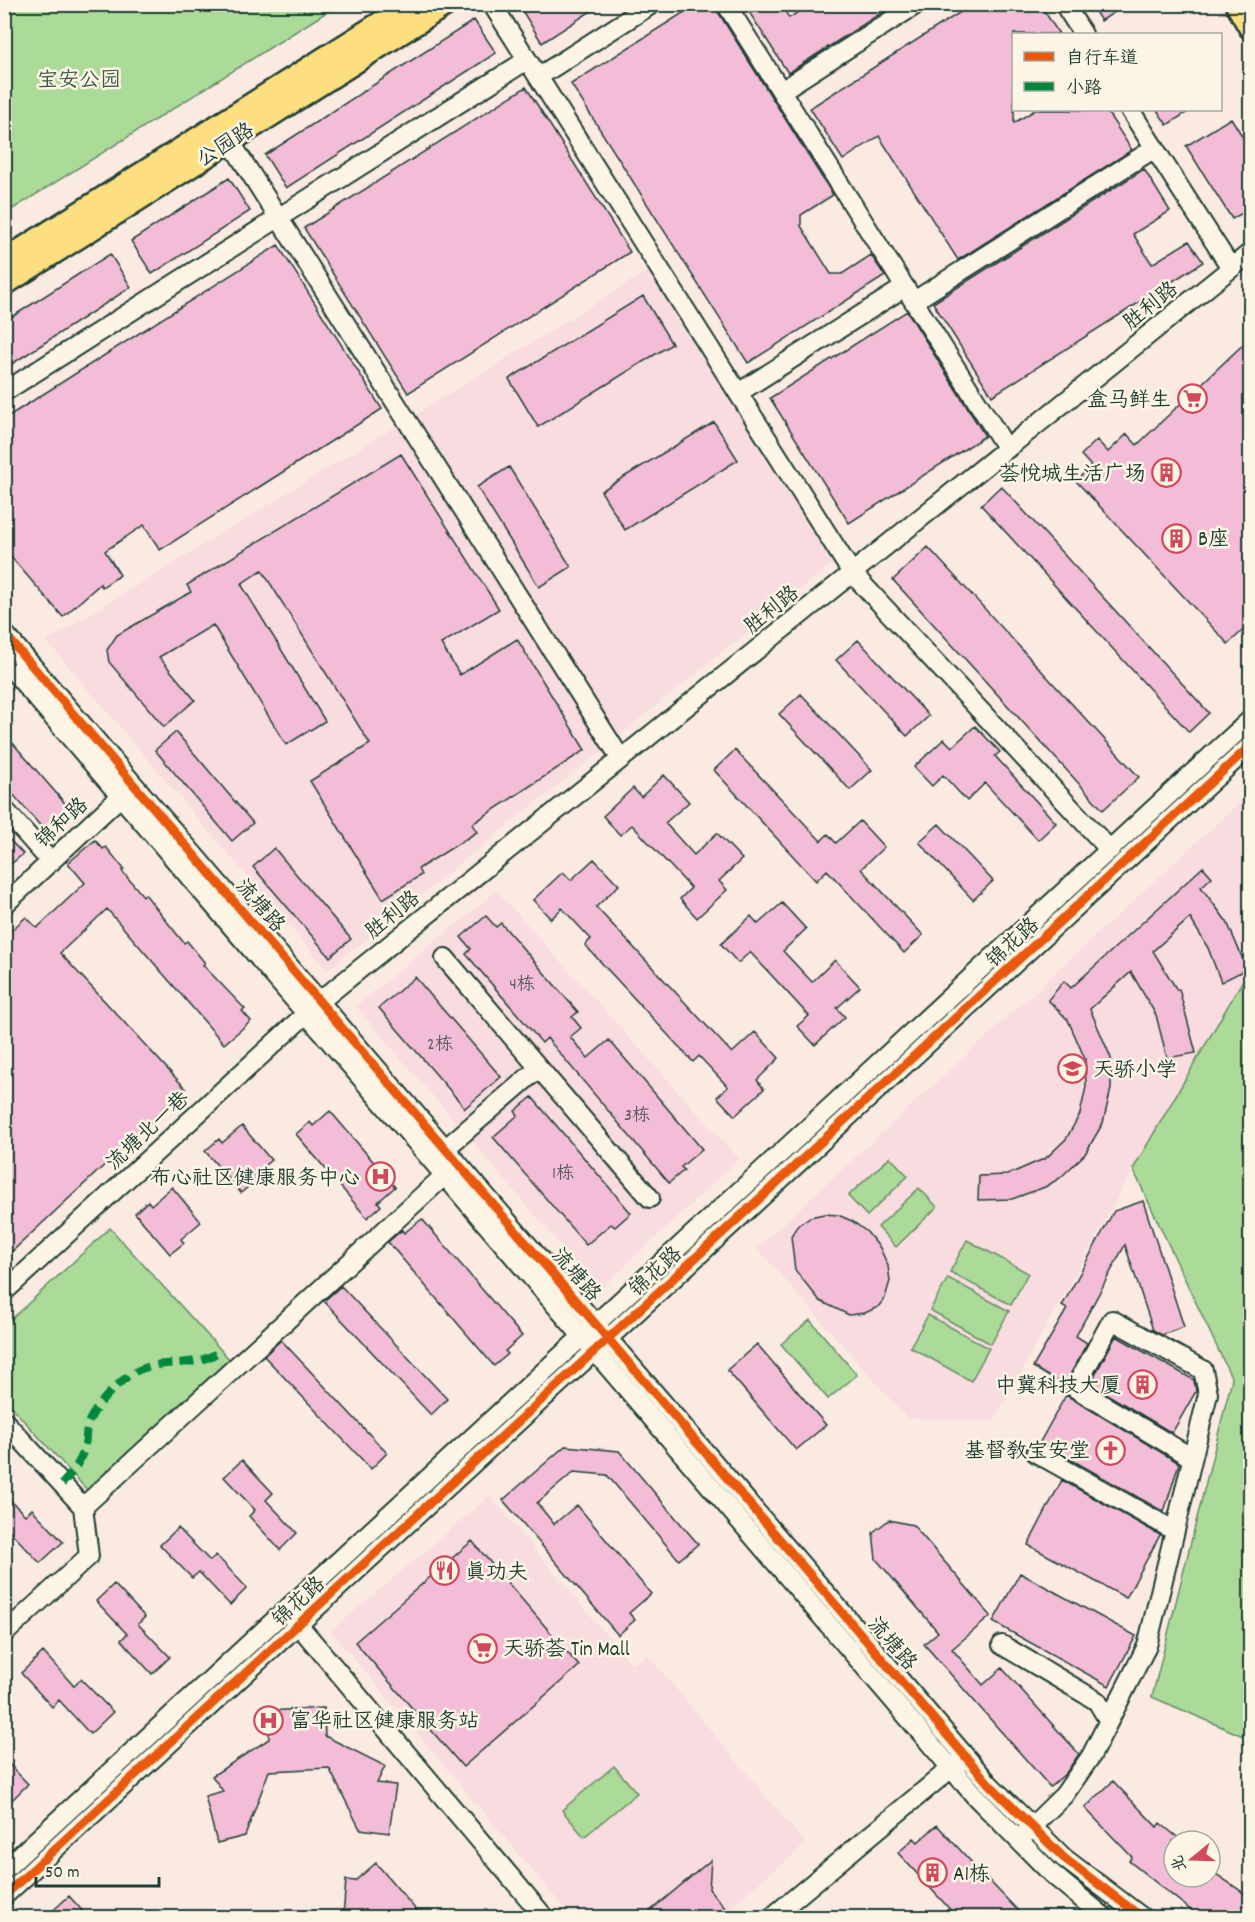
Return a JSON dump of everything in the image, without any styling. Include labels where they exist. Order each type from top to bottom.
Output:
[{"type":"main road","name":"公园路","points":[[4,261],[411,4]]},
{"type":"main road","name":"公园路","points":[[4,284],[446,4]]},
{"type":"main road","points":[[1237,4],[1251,27]]},
{"type":"street","points":[[492,4],[852,573],[1110,850]]},
{"type":"street","points":[[538,77],[652,4]]},
{"type":"street","points":[[726,4],[1007,449]]},
{"type":"street","points":[[781,91],[917,4]]},
{"type":"street","points":[[1064,4],[1082,33]]},
{"type":"street","points":[[4,392],[527,60]]},
{"type":"street","points":[[1131,111],[1231,268]]},
{"type":"street","points":[[230,141],[621,759]]},
{"type":"street","points":[[738,393],[1155,148]]},
{"type":"street","name":"胜利路","points":[[313,1007],[1251,252]]},
{"type":"street","name":"流塘路","points":[[4,633],[313,1007],[445,1175],[590,1330],[609,1338],[965,1756],[1032,1828],[1064,1858],[1143,1917]]},
{"type":"street","name":"流塘路","points":[[4,660],[121,796],[313,1007],[446,1148],[590,1330],[595,1351],[951,1768],[1017,1840],[1051,1873],[1105,1917]]},
{"type":"street","name":"锦花路","points":[[4,1870],[1251,720]]},
{"type":"street","name":"锦花路","points":[[4,1896],[1251,746]]},
{"type":"street","name":"锦和路","points":[[4,906],[121,796]]},
{"type":"street","points":[[4,809],[51,862]]},
{"type":"street","points":[[445,958],[650,1198]]},
{"type":"street","name":"流塘北一巷","points":[[4,1292],[313,1007]]},
{"type":"street","points":[[446,1148],[539,1068]]},
{"type":"street","points":[[84,1507],[445,1175]]},
{"type":"street","points":[[1017,1840],[1064,1795],[1091,1756],[1147,1646],[1208,1394],[1203,1370],[1112,1320],[1075,1388],[1192,1458]]},
{"type":"street","points":[[4,1421],[84,1507],[89,1556],[4,1634]]},
{"type":"street","points":[[1036,1453],[1175,1531]]},
{"type":"street","points":[[286,1610],[544,1917]]},
{"type":"street","points":[[1002,1646],[1097,1701],[1109,1721]]},
{"type":"street","points":[[771,1917],[965,1756]]},
{"type":"shaded area","points":[[651,269],[832,564],[618,736],[415,415]]},
{"type":"shaded area","points":[[398,425],[603,749],[327,970],[47,641]]},
{"type":"shaded area","name":"天骄小学","points":[[1250,793],[1250,968],[1133,1169],[994,1421],[907,1418],[757,1248]]},
{"type":"shaded area","points":[[497,891],[739,1159],[599,1290],[356,1006]]},
{"type":"shaded area","points":[[490,1496],[632,1665],[647,1654],[806,1844],[718,1917],[572,1917],[331,1631]]},
{"type":"green space","name":"宝安公园","points":[[5,4],[338,4],[338,5],[5,214]]},
{"type":"green space","points":[[1250,968],[1250,1739],[1152,1697],[1232,1379],[1133,1169]]},
{"type":"green space","points":[[890,1157],[908,1176],[867,1216],[848,1196]]},
{"type":"green space","points":[[919,1188],[937,1207],[896,1247],[878,1227]]},
{"type":"green space","points":[[110,1228],[230,1360],[88,1491],[5,1400],[5,1325]]},
{"type":"green space","points":[[967,1240],[1028,1273],[1011,1305],[950,1272]]},
{"type":"green space","points":[[948,1278],[1009,1311],[991,1344],[930,1310]]},
{"type":"green space","points":[[928,1315],[989,1348],[971,1381],[910,1347]]},
{"type":"green space","points":[[810,1320],[857,1375],[828,1399],[781,1344]]},
{"type":"green space","points":[[614,1766],[637,1793],[584,1837],[562,1810]]},
{"type":"building","points":[[518,4],[602,4],[542,43]]},
{"type":"building","points":[[697,4],[713,4],[833,195],[801,215],[801,226],[831,274],[842,274],[871,255],[885,276],[748,363],[571,84]]},
{"type":"building","points":[[744,4],[781,4],[789,18],[811,4],[895,4],[788,73]]},
{"type":"building","points":[[973,4],[1040,4],[1058,33],[1012,33],[1014,123],[1033,111],[1107,111],[1132,150],[958,260],[879,136],[843,160],[810,108]]},
{"type":"building","points":[[1090,4],[1127,4],[1101,21]]},
{"type":"building","points":[[474,20],[496,53],[286,188],[265,155]]},
{"type":"building","points":[[526,87],[630,252],[408,393],[304,228]]},
{"type":"building","points":[[1158,111],[1189,111],[1167,125]]},
{"type":"building","points":[[1231,118],[1251,150],[1251,208],[1232,219],[1186,146]]},
{"type":"building","points":[[1144,169],[1170,211],[1133,234],[1152,264],[1189,241],[1203,262],[992,396],[933,303]]},
{"type":"building","points":[[229,178],[250,211],[152,274],[131,241]]},
{"type":"building","points":[[278,245],[382,409],[160,550],[144,525],[105,551],[120,575],[102,587],[100,584],[63,617],[4,549],[4,419]]},
{"type":"building","points":[[110,254],[131,287],[4,369],[4,322]]},
{"type":"building","points":[[643,296],[672,344],[538,427],[509,379]]},
{"type":"building","points":[[907,311],[985,436],[849,523],[770,398]]},
{"type":"building","name":"荟悦城生活广场","points":[[1251,337],[1251,623],[1228,644],[1076,481],[1091,466],[1081,455],[1097,440],[1108,452],[1127,434],[1137,445]]},
{"type":"building","points":[[714,422],[738,460],[625,530],[601,491]]},
{"type":"building","points":[[401,454],[499,609],[441,644],[460,675],[517,639],[585,750],[472,824],[477,832],[418,869],[421,875],[383,899],[310,781],[370,744],[262,570],[241,584],[325,721],[286,745],[213,625],[159,657],[195,700],[164,727],[109,662],[107,650],[117,635],[191,592],[187,585]]},
{"type":"building","points":[[509,467],[571,567],[539,587],[477,487]]},
{"type":"building","points":[[1001,486],[1209,713],[1189,732],[981,505]]},
{"type":"building","points":[[928,547],[1139,777],[1103,810],[893,580]]},
{"type":"building","points":[[858,640],[929,716],[907,736],[836,660]]},
{"type":"building","points":[[801,694],[872,770],[850,790],[779,714]]},
{"type":"building","points":[[975,726],[1000,752],[995,756],[1056,823],[1038,840],[985,783],[967,801],[943,775],[932,786],[914,767],[944,739],[952,747]]},
{"type":"building","points":[[176,732],[253,823],[232,841],[155,750]]},
{"type":"building","points":[[4,733],[69,808],[44,830],[4,784]]},
{"type":"building","points":[[735,750],[821,841],[828,834],[836,843],[860,821],[884,847],[861,869],[923,935],[904,953],[827,870],[816,881],[714,770]]},
{"type":"building","points":[[664,775],[689,802],[665,823],[694,855],[717,833],[742,859],[719,881],[727,890],[697,918],[680,899],[691,888],[632,825],[620,835],[603,816],[633,788],[641,797]]},
{"type":"building","points":[[939,824],[993,881],[973,900],[919,842]]},
{"type":"building","points":[[4,834],[23,854],[4,870]]},
{"type":"building","points":[[95,840],[103,849],[106,847],[143,896],[145,894],[184,943],[187,941],[205,963],[203,965],[245,1009],[242,1011],[251,1021],[224,1044],[107,909],[60,953],[186,1089],[4,1259],[4,937],[26,917],[37,928],[85,883],[68,863]]},
{"type":"building","points":[[274,848],[351,939],[330,957],[253,867]]},
{"type":"building","points":[[594,859],[619,885],[596,907],[732,1053],[755,1032],[779,1058],[757,1080],[764,1089],[735,1116],[717,1097],[728,1087],[699,1056],[693,1062],[585,945],[591,939],[562,908],[551,919],[533,900],[563,872],[571,880]]},
{"type":"building","points":[[1203,867],[1212,877],[1201,887],[1227,922],[1247,969],[1221,982],[1208,948],[1190,918],[1153,951],[1177,990],[1179,989],[1196,1053],[1167,1058],[1156,1015],[1131,972],[1090,1009],[1111,1058],[1111,1089],[1103,1123],[1085,1154],[1060,1178],[1045,1187],[1012,1199],[978,1200],[979,1176],[1007,1175],[1046,1158],[1066,1139],[1080,1114],[1086,1087],[1085,1059],[1068,1020],[1048,1000],[1064,981],[1071,988]]},
{"type":"building","points":[[782,903],[806,929],[783,951],[812,982],[835,960],[860,987],[837,1008],[845,1017],[815,1045],[797,1026],[809,1016],[750,952],[738,963],[721,944],[751,916],[758,924]]},
{"type":"building","points":[[486,916],[496,927],[501,923],[578,1012],[572,1017],[581,1028],[570,1037],[588,1058],[609,1040],[702,1149],[681,1167],[684,1170],[669,1183],[547,1038],[542,1043],[466,954],[471,949],[461,937]]},
{"type":"building","points":[[415,977],[501,1077],[465,1108],[379,1008]]},
{"type":"building","points":[[532,1097],[631,1213],[615,1227],[611,1224],[586,1245],[493,1137],[518,1115],[515,1111]]},
{"type":"building","points":[[330,1111],[395,1187],[378,1202],[381,1206],[367,1218],[296,1134],[310,1122],[313,1126]]},
{"type":"building","points":[[242,1126],[271,1160],[251,1177],[255,1181],[241,1193],[205,1151],[219,1139],[222,1143]]},
{"type":"building","points":[[172,1187],[201,1222],[181,1239],[184,1243],[170,1254],[135,1213],[148,1201],[151,1205]]},
{"type":"building","points":[[1143,1201],[1184,1327],[1162,1335],[1153,1330],[1125,1245],[1076,1336],[1087,1343],[1064,1386],[1033,1367],[1067,1309],[1062,1306],[1114,1211]]},
{"type":"building","points":[[824,1214],[838,1215],[852,1221],[867,1232],[880,1248],[888,1266],[890,1281],[885,1298],[878,1307],[865,1313],[849,1315],[820,1301],[795,1270],[791,1236],[798,1225],[810,1217]]},
{"type":"building","points":[[422,1219],[522,1336],[505,1351],[508,1354],[494,1366],[388,1242],[402,1230],[404,1233]]},
{"type":"building","points":[[341,1286],[447,1399],[431,1415],[324,1301]]},
{"type":"building","name":"中冀科技大厦","points":[[1116,1336],[1194,1380],[1196,1391],[1172,1433],[1090,1384]]},
{"type":"building","points":[[281,1340],[387,1453],[371,1469],[264,1356]]},
{"type":"building","points":[[757,1344],[826,1425],[796,1450],[727,1370]]},
{"type":"building","name":"基督教宝安堂","points":[[1066,1395],[1179,1463],[1164,1512],[1040,1442]]},
{"type":"building","points":[[565,1446],[619,1451],[698,1544],[679,1560],[607,1475],[574,1472],[537,1503],[554,1524],[577,1505],[651,1594],[629,1613],[635,1620],[618,1635],[503,1500]]},
{"type":"building","points":[[242,1460],[273,1493],[266,1500],[297,1533],[280,1550],[249,1516],[255,1510],[224,1477]]},
{"type":"building","points":[[1062,1480],[1160,1535],[1126,1598],[1028,1545]]},
{"type":"building","points":[[4,1494],[25,1515],[32,1509],[63,1542],[40,1563],[4,1525]]},
{"type":"building","points":[[889,1520],[913,1525],[991,1616],[952,1649],[983,1685],[1002,1668],[1079,1754],[1066,1773],[1050,1787],[924,1644],[938,1632],[876,1559],[873,1532]]},
{"type":"building","points":[[178,1528],[210,1561],[216,1555],[247,1588],[230,1605],[199,1572],[192,1578],[160,1545]]},
{"type":"building","points":[[472,1541],[579,1666],[463,1767],[355,1642]]},
{"type":"building","points":[[1020,1573],[1136,1636],[1109,1686],[993,1622]]},
{"type":"building","points":[[114,1584],[145,1617],[138,1624],[170,1657],[152,1674],[121,1640],[127,1634],[96,1601]]},
{"type":"building","points":[[43,1652],[74,1686],[81,1679],[113,1712],[90,1734],[59,1700],[52,1707],[21,1673]]},
{"type":"building","points":[[324,1708],[325,1736],[385,1766],[377,1783],[396,1785],[389,1833],[360,1829],[329,1768],[269,1771],[245,1836],[217,1843],[205,1796],[223,1791],[212,1776],[269,1739],[267,1711]]},
{"type":"building","points":[[4,1759],[28,1784],[11,1801],[4,1794]]},
{"type":"building","points":[[1113,1781],[1157,1827],[1160,1823],[1167,1829],[1162,1829],[1162,1887],[1129,1861],[1132,1857],[1085,1808]]},
{"type":"building","name":"A1栋","points":[[937,1825],[1024,1917],[957,1917],[898,1853],[914,1838],[918,1842]]},
{"type":"building","points":[[711,1860],[709,1889],[725,1908],[714,1917],[643,1917]]},
{"type":"building","points":[[376,1863],[422,1917],[343,1917],[346,1880],[355,1881]]},
{"type":"building","points":[[1222,1878],[1251,1898],[1251,1917],[1190,1917],[1193,1912],[1164,1889],[1222,1889]]},
{"type":"building","points":[[69,1896],[88,1917],[46,1917]]},
{"type":"marked path","points":[[62,1484],[80,1459],[85,1446],[88,1424],[93,1414],[108,1394],[121,1382],[144,1368],[200,1360],[221,1350]]},
{"type":"cycle path","points":[[4,633],[989,1784],[1064,1858],[1143,1918]]},
{"type":"cycle path","points":[[4,1896],[1250,746]]},
{"type":"place","name":"盒马鲜生","points":[[1192,399]]},
{"type":"place","name":"荟悦城生活广场","points":[[1167,473]]},
{"type":"place","name":"B座","points":[[1177,538]]},
{"type":"place","name":"天骄小学","points":[[1072,1069]]},
{"type":"place","name":"布心社区健康服务中心","points":[[381,1177]]},
{"type":"place","name":"中冀科技大厦","points":[[1142,1385]]},
{"type":"place","name":"基督教宝安堂","points":[[1111,1450]]},
{"type":"place","name":"真功夫","points":[[444,1571]]},
{"type":"place","name":"天骄荟 Tin Mall","points":[[482,1648]]},
{"type":"place","name":"富华社区健康服务站","points":[[269,1720]]},
{"type":"place","name":"A1栋","points":[[932,1873]]}]
